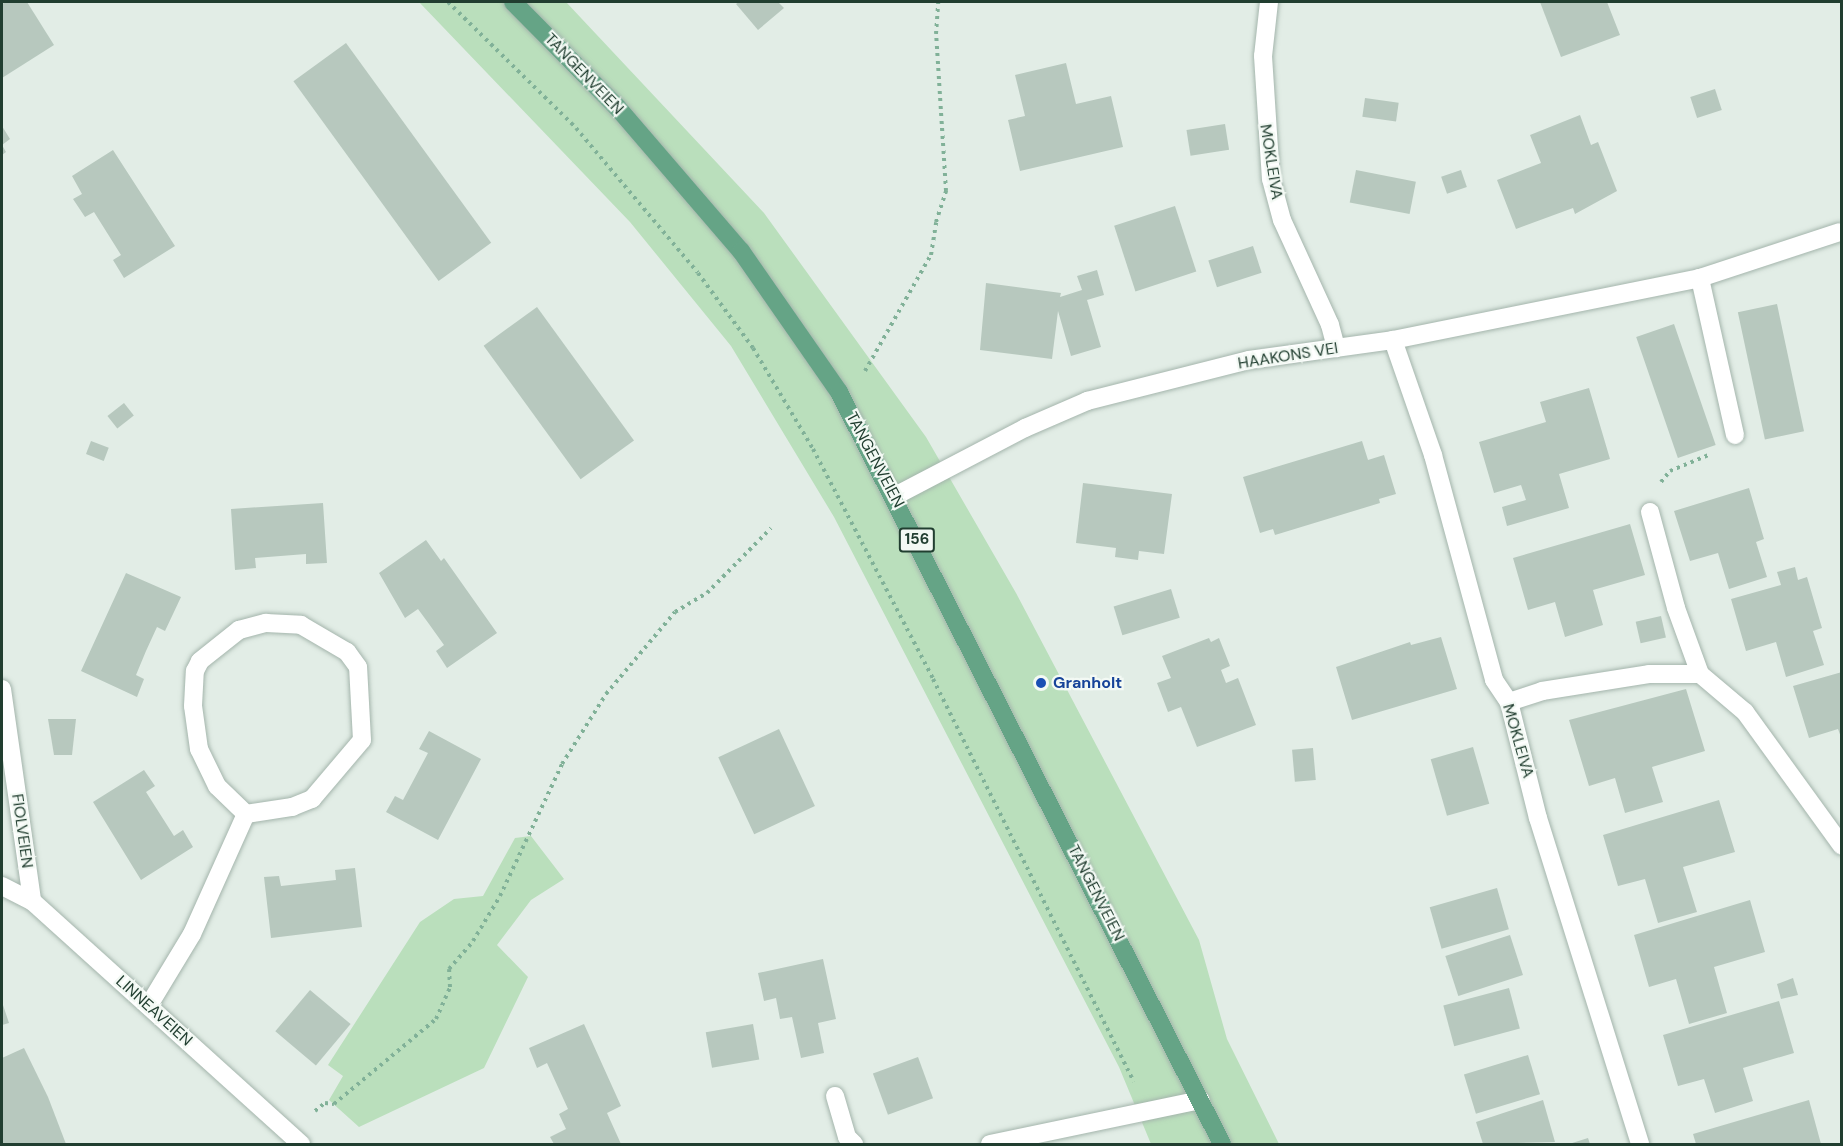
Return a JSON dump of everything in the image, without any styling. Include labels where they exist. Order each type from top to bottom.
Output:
[{"type":"main road","name":"TANGENVEIEN","points":[[513,2],[617,106],[741,252],[839,392],[895,496],[1222,1144]]},
{"type":"street","name":"MOKLEIVA","points":[[1269,2],[1263,56],[1271,179],[1282,220],[1330,325],[1335,348]]},
{"type":"street","name":"HAAKONS VEI","points":[[895,496],[1025,428],[1087,401],[1249,360],[1393,340],[1700,278],[1840,232]]},
{"type":"street","points":[[1700,278],[1735,435]]},
{"type":"street","name":"MOKLEIVA","points":[[1393,340],[1433,455],[1494,680],[1509,702],[1539,818],[1640,1144]]},
{"type":"street","points":[[1650,512],[1676,608],[1700,674],[1745,712],[1842,846]]},
{"type":"street","points":[[266,623],[301,625],[347,652],[358,667],[362,740],[312,799],[292,807],[246,814],[217,786],[199,749],[193,706],[195,671],[200,661],[239,630],[266,623]]},
{"type":"street","points":[[1509,702],[1542,691],[1649,674],[1700,674]]},
{"type":"street","name":"FIOLVEIEN","points":[[2,689],[32,901]]},
{"type":"street","points":[[149,1005],[192,934],[246,814]]},
{"type":"street","name":"LINNEAVEIEN","points":[[2,886],[32,901],[295,1139]]},
{"type":"street","points":[[835,1096],[847,1137],[854,1144]]},
{"type":"street","points":[[990,1144],[1200,1100]]},
{"type":"path","points":[[448,2],[576,128],[699,273],[753,348],[813,449],[933,679],[1036,878],[1149,1112]]},
{"type":"path","points":[[862,377],[931,255],[936,222],[946,190],[936,34],[938,2]]},
{"type":"path","points":[[1650,512],[1654,492],[1670,471],[1715,452],[1735,435]]},
{"type":"path","points":[[295,1139],[325,1102],[334,1104],[436,1018],[450,987],[449,969],[473,940],[500,896],[562,764],[606,694],[675,612],[707,593],[771,528]]},
{"type":"green space","points":[[419,2],[566,2],[764,213],[926,437],[1016,593],[1199,940],[1227,1039],[1279,1144],[1151,1144],[1119,1067],[834,517],[731,346],[630,222]]},
{"type":"green space","points":[[531,836],[564,879],[531,900],[497,945],[528,977],[484,1068],[359,1127],[329,1100],[343,1076],[328,1065],[420,922],[454,899],[483,896],[515,838]]},
{"type":"building","points":[[27,2],[54,45],[2,78],[2,4]]},
{"type":"building","points":[[739,2],[778,2],[784,8],[758,30],[736,4]]},
{"type":"building","points":[[1540,2],[1607,2],[1620,35],[1561,57]]},
{"type":"building","points":[[346,43],[491,243],[439,281],[293,81]]},
{"type":"building","points":[[1066,63],[1076,104],[1111,96],[1123,147],[1020,171],[1008,120],[1025,116],[1015,75]]},
{"type":"building","points":[[1715,89],[1722,110],[1697,118],[1690,97]]},
{"type":"building","points":[[1365,98],[1399,103],[1396,122],[1362,117]]},
{"type":"building","points":[[1580,115],[1591,145],[1598,142],[1617,191],[1575,214],[1573,208],[1516,229],[1497,180],[1541,163],[1530,135]]},
{"type":"building","points":[[1225,124],[1229,150],[1191,156],[1186,130]]},
{"type":"building","points":[[2,126],[10,139],[2,145]]},
{"type":"building","points":[[113,150],[175,246],[124,278],[113,260],[121,255],[94,212],[85,217],[73,199],[82,194],[72,176]]},
{"type":"building","points":[[1356,170],[1416,182],[1410,214],[1350,202]]},
{"type":"building","points":[[1461,170],[1467,187],[1447,194],[1441,177]]},
{"type":"building","points":[[1175,206],[1196,272],[1135,291],[1114,226]]},
{"type":"building","points":[[1253,246],[1262,273],[1217,287],[1208,261]]},
{"type":"building","points":[[1097,270],[1104,295],[1087,300],[1101,347],[1071,356],[1058,311],[1052,359],[980,350],[986,283],[1061,293],[1060,297],[1082,290],[1077,276]]},
{"type":"building","points":[[1777,304],[1804,431],[1765,439],[1738,312]]},
{"type":"building","points":[[537,307],[634,440],[581,479],[484,346]]},
{"type":"building","points":[[1674,324],[1716,445],[1678,458],[1636,337]]},
{"type":"building","points":[[1589,388],[1610,459],[1559,474],[1569,508],[1507,526],[1502,507],[1526,500],[1521,485],[1494,493],[1479,442],[1546,422],[1540,402]]},
{"type":"building","points":[[124,403],[134,416],[117,429],[107,416]]},
{"type":"building","points":[[91,441],[109,448],[104,461],[86,454]]},
{"type":"building","points":[[1362,441],[1368,460],[1384,455],[1396,494],[1379,499],[1380,503],[1275,535],[1273,529],[1260,533],[1243,477]]},
{"type":"building","points":[[1083,483],[1172,494],[1164,554],[1139,551],[1138,560],[1115,557],[1116,548],[1076,543]]},
{"type":"building","points":[[1749,488],[1764,539],[1756,542],[1767,577],[1729,589],[1718,553],[1690,561],[1674,511]]},
{"type":"building","points":[[323,503],[327,563],[306,564],[306,554],[255,558],[256,568],[235,570],[231,509]]},
{"type":"building","points":[[1630,524],[1645,575],[1593,590],[1603,625],[1565,637],[1555,602],[1528,610],[1513,558]]},
{"type":"building","points":[[426,540],[441,561],[444,558],[497,633],[447,668],[436,651],[444,645],[429,624],[418,609],[405,618],[379,573]]},
{"type":"building","points":[[1795,567],[1798,580],[1807,577],[1822,628],[1813,631],[1824,665],[1786,677],[1776,642],[1746,651],[1731,599],[1781,585],[1777,572]]},
{"type":"building","points":[[126,573],[181,597],[165,631],[157,627],[146,651],[136,675],[144,679],[137,697],[81,671]]},
{"type":"building","points":[[1171,589],[1180,618],[1122,635],[1114,607]]},
{"type":"building","points":[[1661,616],[1666,637],[1641,643],[1636,622]]},
{"type":"building","points":[[1441,637],[1457,689],[1352,720],[1336,667],[1410,642],[1411,645]]},
{"type":"building","points":[[1209,638],[1211,642],[1219,638],[1230,666],[1221,670],[1226,683],[1238,678],[1256,725],[1197,747],[1181,707],[1168,712],[1157,683],[1171,678],[1162,656]]},
{"type":"building","points":[[1842,672],[1842,740],[1838,729],[1809,738],[1793,686]]},
{"type":"building","points":[[1686,689],[1705,751],[1652,767],[1663,802],[1625,813],[1615,778],[1589,786],[1569,720]]},
{"type":"building","points":[[48,719],[76,719],[72,755],[54,755]]},
{"type":"building","points":[[779,729],[815,806],[754,834],[718,757]]},
{"type":"building","points":[[429,731],[481,759],[438,840],[386,812],[395,796],[403,800],[428,753],[419,749]]},
{"type":"building","points":[[1473,747],[1489,804],[1447,816],[1431,759]]},
{"type":"building","points":[[1313,748],[1316,780],[1295,782],[1292,750]]},
{"type":"building","points":[[144,770],[155,786],[146,792],[174,836],[183,830],[193,847],[141,880],[93,802]]},
{"type":"building","points":[[1719,800],[1735,852],[1683,867],[1697,912],[1658,923],[1645,879],[1618,886],[1603,835]]},
{"type":"building","points":[[355,868],[362,927],[271,938],[264,877],[279,876],[281,886],[336,880],[335,870]]},
{"type":"building","points":[[1497,888],[1509,929],[1442,949],[1430,907]]},
{"type":"building","points":[[1750,900],[1765,952],[1714,967],[1727,1013],[1689,1024],[1676,979],[1649,987],[1634,935]]},
{"type":"building","points":[[1510,935],[1523,975],[1458,996],[1445,956]]},
{"type":"building","points":[[823,959],[836,1019],[818,1023],[824,1053],[801,1058],[792,1017],[780,1019],[776,998],[764,1001],[758,973]]},
{"type":"building","points":[[1793,978],[1798,995],[1781,999],[1777,984]]},
{"type":"building","points":[[1509,988],[1520,1029],[1454,1046],[1443,1006]]},
{"type":"building","points":[[310,990],[351,1024],[316,1065],[275,1031]]},
{"type":"building","points":[[1779,1001],[1794,1053],[1743,1068],[1753,1101],[1715,1113],[1704,1079],[1678,1086],[1663,1035]]},
{"type":"building","points":[[2,1002],[9,1023],[2,1025]]},
{"type":"building","points":[[584,1024],[621,1106],[607,1113],[621,1144],[554,1144],[550,1137],[566,1129],[559,1114],[568,1109],[547,1063],[537,1068],[529,1048]]},
{"type":"building","points":[[753,1024],[759,1059],[712,1068],[706,1032]]},
{"type":"building","points":[[24,1048],[48,1097],[66,1144],[2,1144],[2,1058]]},
{"type":"building","points":[[1528,1055],[1540,1094],[1476,1114],[1464,1075]]},
{"type":"building","points":[[918,1057],[933,1098],[888,1115],[873,1073]]},
{"type":"building","points":[[1543,1100],[1555,1142],[1483,1144],[1476,1122]]},
{"type":"building","points":[[1809,1100],[1821,1144],[1696,1144],[1693,1134]]},
{"type":"building","points":[[1588,1138],[1590,1144],[1569,1144]]},
{"type":"place","name":"Granholt","points":[[1041,683]]}]
